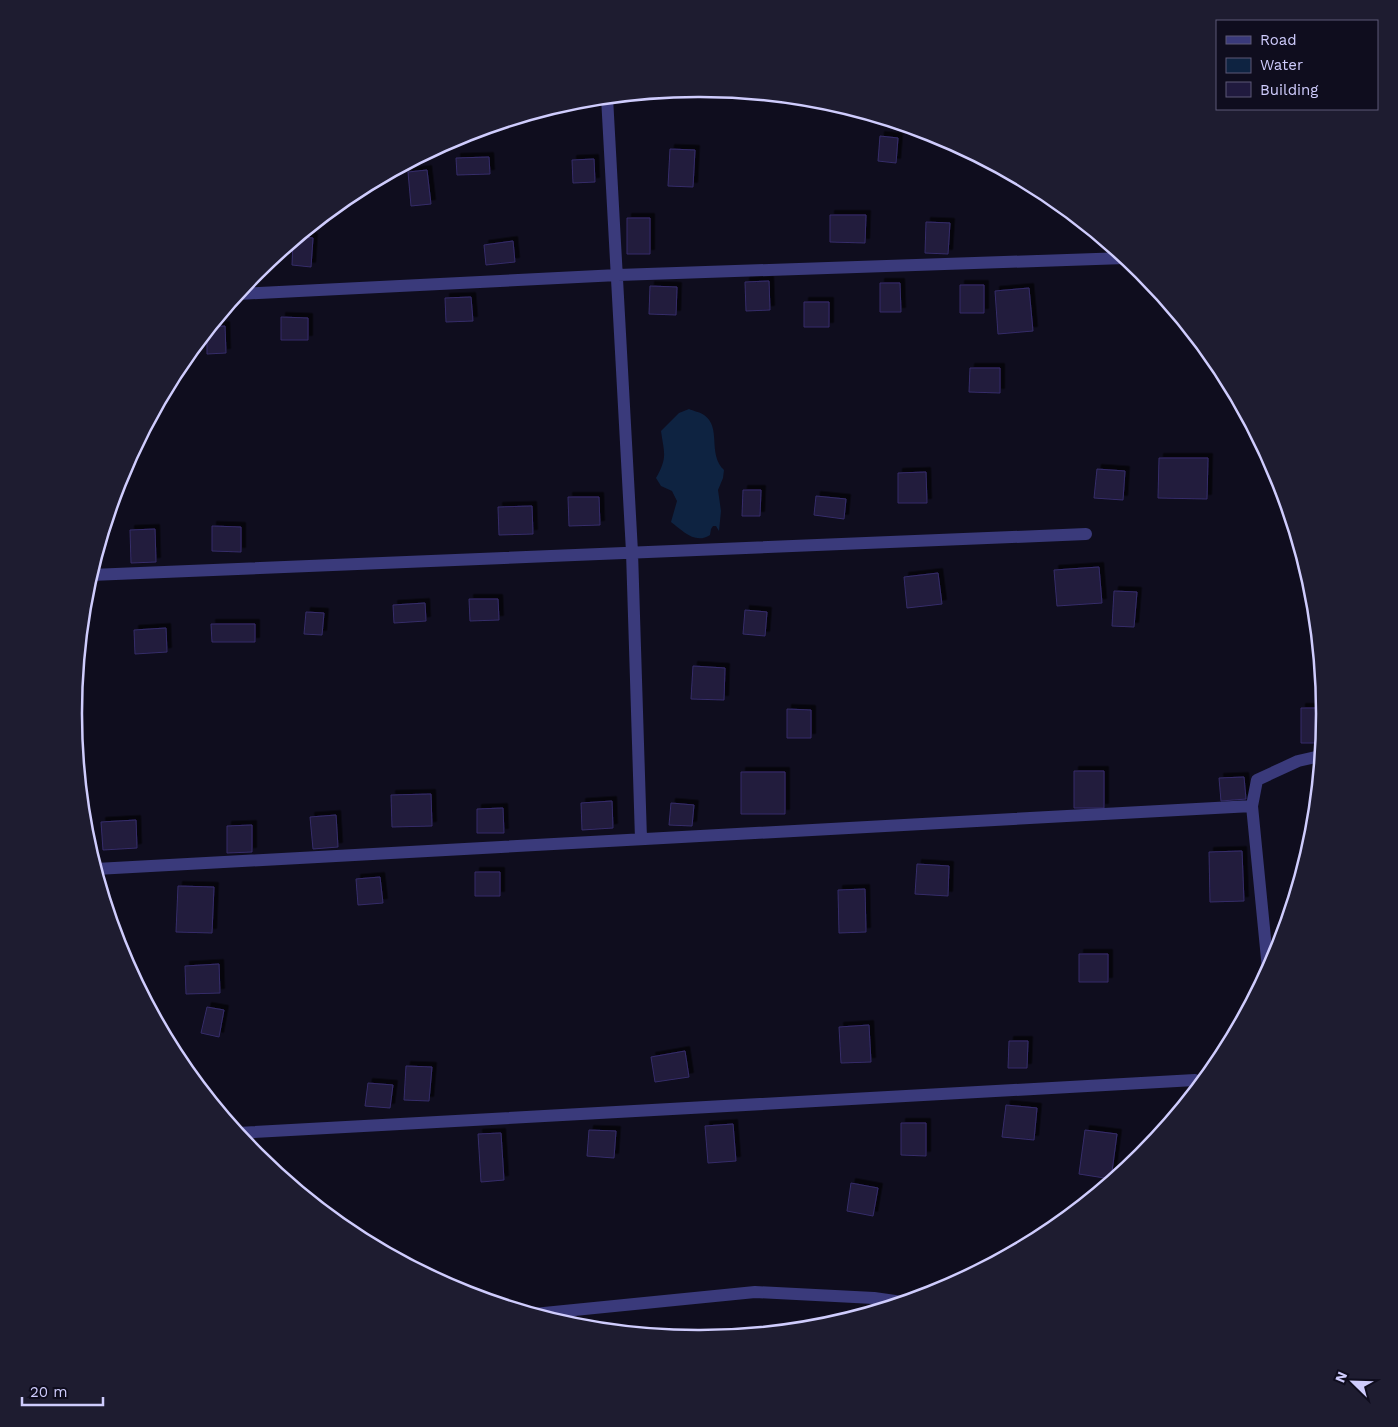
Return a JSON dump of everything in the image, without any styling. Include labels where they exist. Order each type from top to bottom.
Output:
[{"type":"street","points":[[607,104],[632,552],[641,839]]},
{"type":"street","points":[[248,293],[618,275],[1114,258]]},
{"type":"street","points":[[99,575],[1086,534]]},
{"type":"street","points":[[1267,954],[1252,806],[1257,780],[1298,761],[1314,757]]},
{"type":"street","points":[[103,869],[1252,806]]},
{"type":"street","points":[[247,1132],[1195,1080]]},
{"type":"street","points":[[553,1312],[755,1292],[888,1300]]},
{"type":"water","points":[[689,409],[702,414],[709,420],[714,433],[716,456],[724,470],[718,490],[721,511],[719,531],[716,526],[713,526],[710,535],[704,538],[689,535],[671,522],[677,501],[672,491],[661,486],[656,478],[664,460],[661,431],[679,413]]},
{"type":"building","points":[[880,136],[898,138],[896,163],[878,161]]},
{"type":"building","points":[[670,149],[695,150],[693,187],[668,186]]},
{"type":"building","points":[[489,157],[490,174],[457,175],[456,158]]},
{"type":"building","points":[[594,159],[595,182],[573,183],[572,160]]},
{"type":"building","points":[[427,170],[431,204],[411,206],[408,172]]},
{"type":"building","points":[[830,215],[866,215],[865,243],[830,242]]},
{"type":"building","points":[[627,218],[650,218],[650,254],[627,254]]},
{"type":"building","points":[[926,222],[950,223],[948,254],[925,253]]},
{"type":"building","points":[[308,238],[313,238],[311,267],[292,265],[293,250]]},
{"type":"building","points":[[513,241],[515,262],[486,265],[484,245]]},
{"type":"building","points":[[769,281],[770,310],[746,311],[745,282]]},
{"type":"building","points":[[880,283],[900,283],[901,312],[880,312]]},
{"type":"building","points":[[960,285],[984,285],[984,313],[960,313]]},
{"type":"building","points":[[650,286],[677,287],[676,315],[649,314]]},
{"type":"building","points":[[1029,288],[1033,331],[998,334],[995,291]]},
{"type":"building","points":[[471,297],[473,321],[446,322],[445,298]]},
{"type":"building","points":[[804,302],[829,302],[829,327],[804,327]]},
{"type":"building","points":[[281,317],[308,318],[308,340],[281,340]]},
{"type":"building","points":[[219,326],[225,326],[226,353],[207,354],[207,342]]},
{"type":"building","points":[[970,368],[1000,368],[1000,393],[969,392]]},
{"type":"building","points":[[1159,458],[1208,458],[1207,499],[1158,498]]},
{"type":"building","points":[[1097,469],[1125,471],[1123,500],[1094,498]]},
{"type":"building","points":[[926,472],[927,503],[898,503],[898,473]]},
{"type":"building","points":[[743,490],[761,490],[760,516],[742,516]]},
{"type":"building","points":[[816,496],[846,499],[844,519],[814,515]]},
{"type":"building","points":[[568,497],[599,497],[600,525],[569,526]]},
{"type":"building","points":[[532,506],[533,534],[499,535],[498,507]]},
{"type":"building","points":[[212,526],[241,527],[241,552],[212,551]]},
{"type":"building","points":[[155,529],[156,562],[131,563],[130,530]]},
{"type":"building","points":[[1099,567],[1102,603],[1057,606],[1054,570]]},
{"type":"building","points":[[938,573],[942,604],[907,608],[904,577]]},
{"type":"building","points":[[1114,591],[1137,592],[1134,627],[1112,626]]},
{"type":"building","points":[[469,599],[498,599],[499,620],[470,621]]},
{"type":"building","points":[[425,603],[426,621],[394,623],[393,605]]},
{"type":"building","points":[[745,610],[767,612],[765,636],[743,634]]},
{"type":"building","points":[[306,612],[324,613],[322,635],[304,634]]},
{"type":"building","points":[[211,624],[255,624],[255,642],[212,642]]},
{"type":"building","points":[[166,628],[167,652],[135,654],[134,630]]},
{"type":"building","points":[[693,666],[725,668],[724,700],[691,699]]},
{"type":"building","points":[[1301,708],[1316,708],[1315,743],[1301,743]]},
{"type":"building","points":[[787,709],[811,710],[811,738],[787,738]]},
{"type":"building","points":[[1074,771],[1104,771],[1104,808],[1074,808]]},
{"type":"building","points":[[741,772],[785,772],[785,814],[741,814]]},
{"type":"building","points":[[1244,777],[1246,799],[1221,801],[1219,778]]},
{"type":"building","points":[[431,794],[432,826],[392,827],[391,795]]},
{"type":"building","points":[[612,801],[613,828],[582,830],[581,803]]},
{"type":"building","points":[[671,803],[694,805],[692,826],[669,825]]},
{"type":"building","points":[[503,808],[504,833],[477,833],[477,809]]},
{"type":"building","points":[[336,815],[338,847],[313,849],[310,817]]},
{"type":"building","points":[[136,820],[137,848],[103,850],[101,822]]},
{"type":"building","points":[[252,825],[252,852],[227,853],[227,826]]},
{"type":"building","points":[[1242,851],[1244,901],[1210,902],[1209,852]]},
{"type":"building","points":[[917,864],[949,866],[948,896],[915,894]]},
{"type":"building","points":[[475,872],[500,872],[500,896],[475,896]]},
{"type":"building","points":[[380,877],[383,903],[358,905],[356,879]]},
{"type":"building","points":[[178,886],[214,887],[212,933],[176,932]]},
{"type":"building","points":[[865,889],[866,932],[839,933],[838,890]]},
{"type":"building","points":[[1079,954],[1108,954],[1108,982],[1079,982]]},
{"type":"building","points":[[219,964],[220,993],[186,994],[185,966]]},
{"type":"building","points":[[207,1007],[224,1010],[219,1037],[201,1033]]},
{"type":"building","points":[[869,1025],[871,1062],[841,1063],[839,1027]]},
{"type":"building","points":[[1009,1041],[1028,1041],[1027,1068],[1008,1068]]},
{"type":"building","points":[[685,1051],[689,1077],[655,1082],[651,1057]]},
{"type":"building","points":[[406,1066],[432,1067],[429,1101],[404,1100]]},
{"type":"building","points":[[368,1083],[393,1085],[390,1108],[365,1106]]},
{"type":"building","points":[[1006,1105],[1037,1108],[1034,1140],[1002,1137]]},
{"type":"building","points":[[901,1123],[926,1123],[926,1156],[901,1155]]},
{"type":"building","points":[[733,1124],[736,1161],[708,1163],[705,1126]]},
{"type":"building","points":[[589,1130],[616,1131],[614,1158],[587,1156]]},
{"type":"building","points":[[1085,1130],[1117,1134],[1112,1170],[1104,1178],[1079,1174]]},
{"type":"building","points":[[501,1133],[504,1180],[481,1182],[478,1134]]},
{"type":"building","points":[[851,1183],[878,1188],[873,1216],[847,1211]]}]
